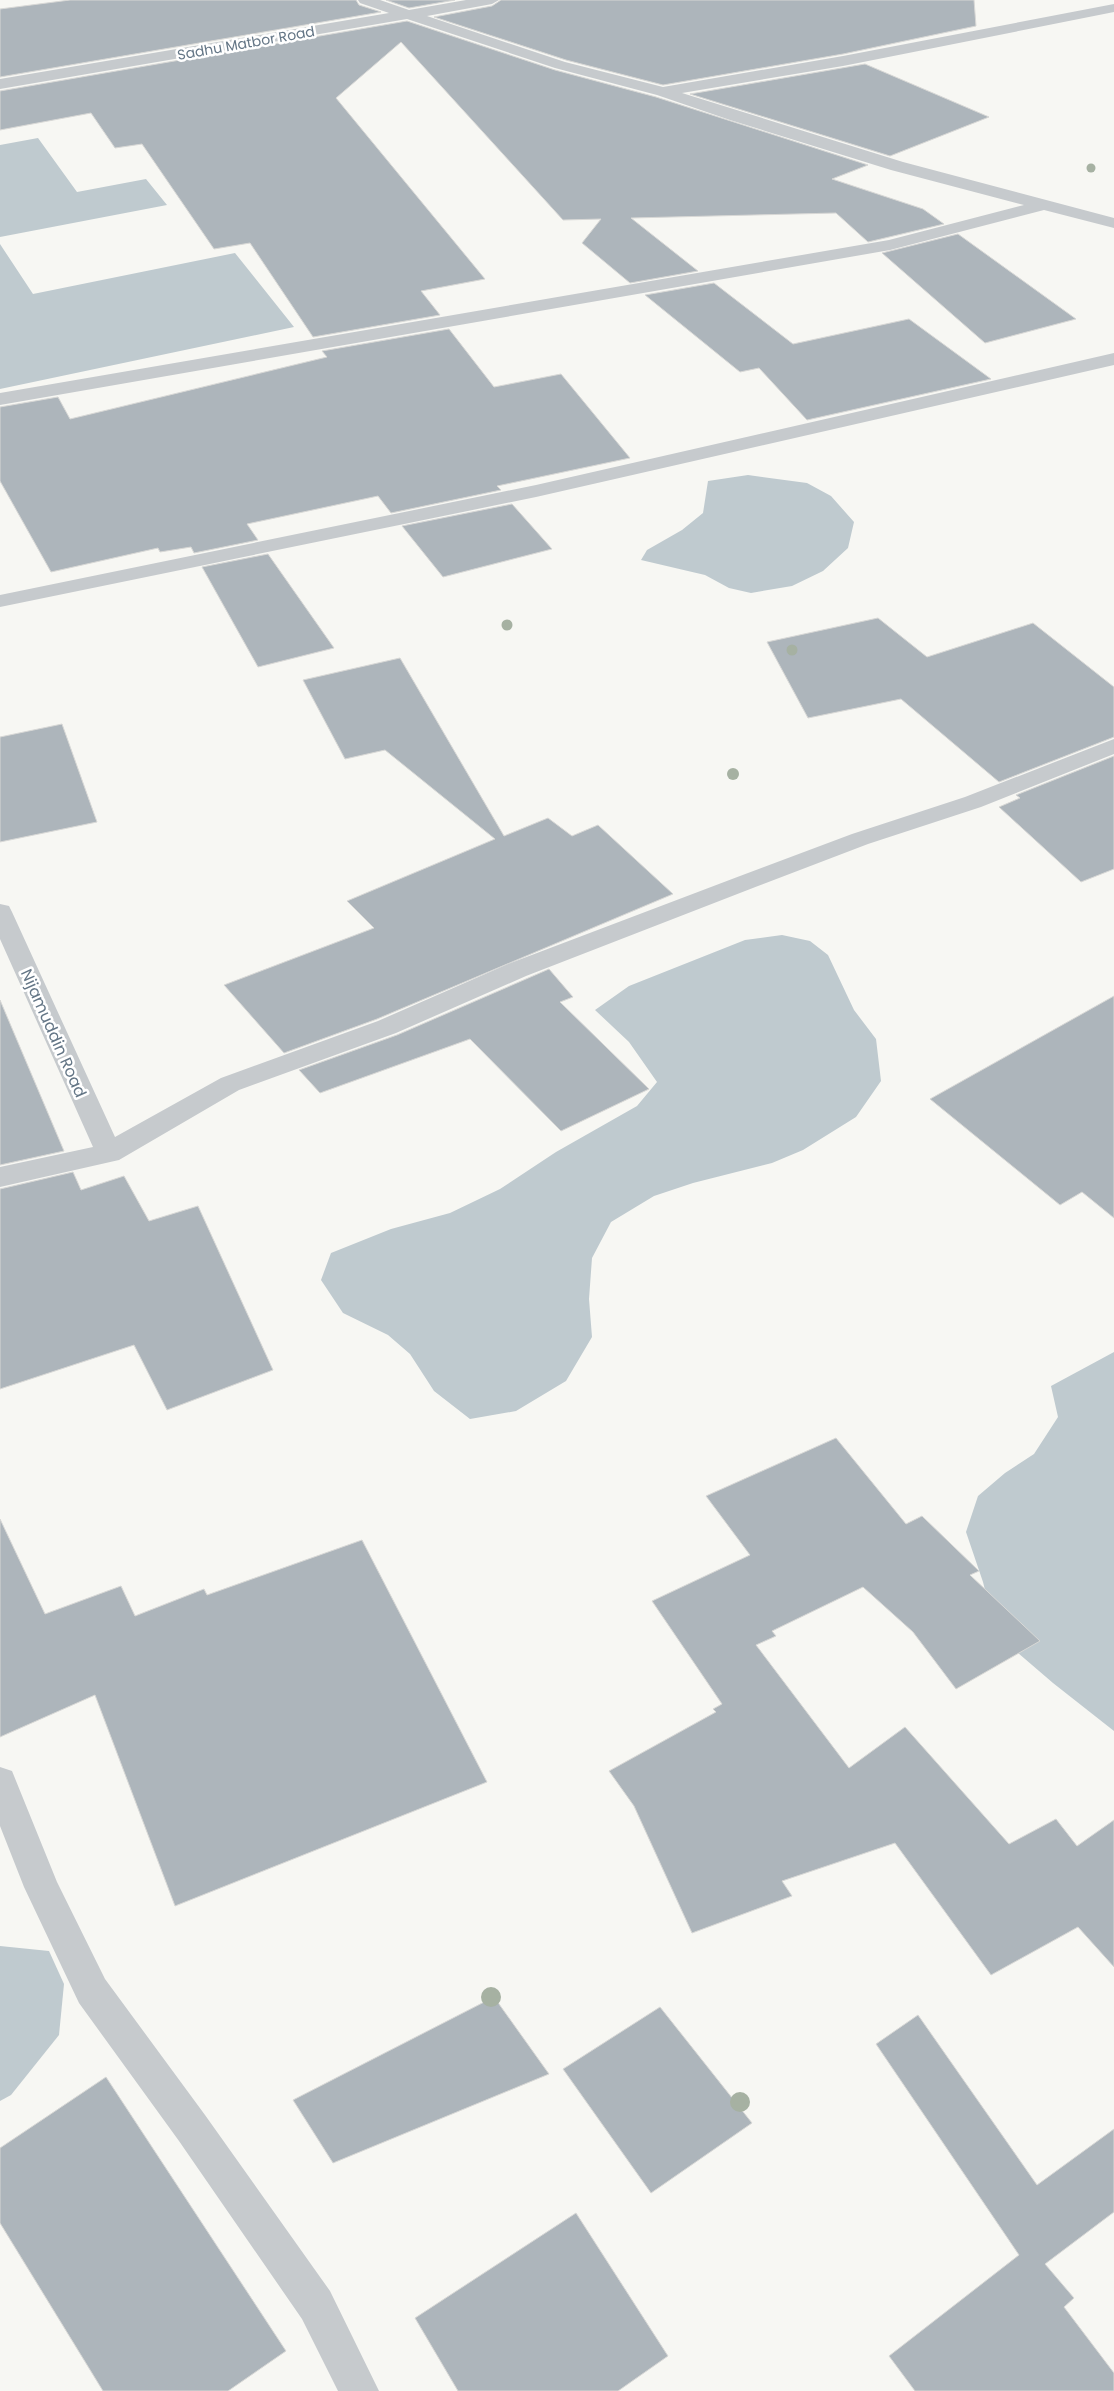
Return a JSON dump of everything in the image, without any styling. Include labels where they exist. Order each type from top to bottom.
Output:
[{"type":"street","points":[[365,0],[560,64],[663,92],[736,117],[897,166],[1114,223]]},
{"type":"street","name":"Sadhu Matbor Road","points":[[0,84],[415,15],[492,0]]},
{"type":"street","points":[[663,92],[843,61],[1114,8]]},
{"type":"street","points":[[0,399],[890,245],[1043,204]]},
{"type":"street","points":[[0,602],[536,492],[1114,359]]},
{"type":"street","points":[[0,1177],[109,1153],[230,1084],[387,1027],[517,970],[860,839],[973,802],[1114,746]]},
{"type":"street","name":"Nijamuddin Road","points":[[0,912],[109,1153]]},
{"type":"street","points":[[0,1782],[41,1887],[92,1991],[192,2128],[316,2306],[359,2391]]},
{"type":"shaded area","points":[[38,138],[77,192],[146,179],[167,205],[0,237],[0,145]]},
{"type":"shaded area","points":[[0,244],[33,294],[235,253],[294,327],[0,389]]},
{"type":"shaded area","points":[[748,475],[807,483],[831,496],[854,522],[848,548],[823,571],[792,586],[751,593],[729,588],[705,575],[641,560],[647,550],[682,530],[703,513],[708,481]]},
{"type":"shaded area","points":[[782,935],[810,941],[828,955],[854,1010],[876,1039],[881,1081],[856,1117],[803,1150],[772,1163],[693,1183],[654,1196],[611,1222],[592,1258],[589,1299],[592,1337],[566,1381],[516,1411],[470,1419],[434,1391],[410,1354],[388,1335],[343,1313],[321,1280],[331,1253],[391,1229],[450,1213],[500,1189],[556,1152],[637,1106],[657,1082],[629,1042],[595,1010],[629,986],[745,940]]},
{"type":"shaded area","points":[[1114,1352],[1114,1731],[1053,1683],[996,1634],[983,1582],[966,1532],[978,1496],[1005,1473],[1034,1454],[1058,1417],[1051,1386]]},
{"type":"shaded area","points":[[0,1946],[49,1951],[64,1984],[59,2035],[11,2095],[0,2101]]},
{"type":"building","points":[[70,0],[356,0],[359,5],[381,12],[0,77],[0,9]]},
{"type":"building","points":[[386,0],[455,0],[409,8]]},
{"type":"building","points":[[501,0],[974,0],[976,26],[843,54],[663,85],[566,60],[434,17],[492,6]]},
{"type":"building","points":[[407,21],[555,70],[656,97],[868,165],[832,179],[923,209],[944,224],[868,242],[836,213],[631,218],[698,271],[630,283],[582,243],[601,219],[563,220],[401,42],[336,98],[485,279],[421,291],[440,315],[313,337],[250,243],[214,249],[142,144],[115,148],[91,113],[0,130],[0,91]]},
{"type":"building","points":[[865,64],[989,117],[890,156],[690,94]]},
{"type":"building","points":[[958,234],[1076,319],[985,343],[882,253]]},
{"type":"building","points":[[714,283],[793,344],[909,319],[991,379],[807,420],[759,368],[740,372],[645,295]]},
{"type":"building","points":[[449,329],[494,387],[561,374],[630,458],[497,486],[501,490],[391,513],[378,496],[247,524],[258,540],[194,553],[191,547],[160,552],[158,548],[51,572],[0,481],[0,407],[58,397],[70,419],[327,357],[322,351]]},
{"type":"building","points":[[512,504],[552,549],[443,577],[402,526]]},
{"type":"building","points":[[268,554],[334,648],[258,667],[202,567]]},
{"type":"building","points":[[878,618],[927,657],[1033,623],[1114,687],[1114,737],[999,782],[901,699],[808,718],[767,642]]},
{"type":"building","points":[[400,658],[504,836],[548,818],[572,836],[598,825],[673,894],[377,1019],[284,1053],[224,985],[374,928],[347,901],[495,839],[385,750],[345,759],[303,680]]},
{"type":"building","points":[[62,724],[97,822],[0,842],[0,737]]},
{"type":"building","points":[[1114,756],[1114,869],[1081,882],[999,807],[1020,798],[1016,795]]},
{"type":"building","points":[[549,969],[573,997],[560,1002],[649,1089],[561,1131],[470,1039],[320,1093],[299,1070],[397,1035]]},
{"type":"building","points":[[1114,996],[1114,1218],[1082,1192],[1060,1205],[930,1099]]},
{"type":"building","points":[[0,1000],[64,1151],[0,1165]]},
{"type":"building","points":[[73,1172],[81,1190],[124,1176],[149,1221],[198,1206],[273,1370],[167,1410],[134,1345],[0,1389],[0,1189]]},
{"type":"building","points":[[836,1438],[906,1524],[922,1516],[979,1571],[970,1575],[1040,1641],[956,1689],[913,1632],[863,1587],[772,1631],[776,1636],[756,1645],[849,1768],[905,1727],[1009,1844],[1056,1819],[1077,1846],[1114,1820],[1114,1967],[1078,1927],[991,1975],[895,1843],[782,1881],[792,1896],[692,1933],[634,1806],[609,1771],[716,1712],[713,1709],[722,1704],[652,1601],[750,1555],[706,1496]]},
{"type":"building","points":[[0,1519],[45,1614],[121,1586],[135,1616],[204,1589],[207,1595],[362,1540],[487,1782],[175,1906],[95,1695],[0,1737]]},
{"type":"building","points":[[494,1997],[549,2074],[333,2163],[293,2100]]},
{"type":"building","points":[[660,2007],[752,2123],[651,2193],[563,2069]]},
{"type":"building","points":[[918,2015],[1037,2185],[1114,2129],[1114,2212],[1045,2264],[1074,2298],[1064,2307],[1114,2373],[1114,2391],[915,2391],[889,2356],[1019,2255],[876,2044]]},
{"type":"building","points":[[106,2077],[286,2351],[228,2391],[103,2391],[0,2223],[0,2148]]},
{"type":"building","points":[[576,2213],[668,2356],[618,2391],[458,2391],[415,2318]]}]
